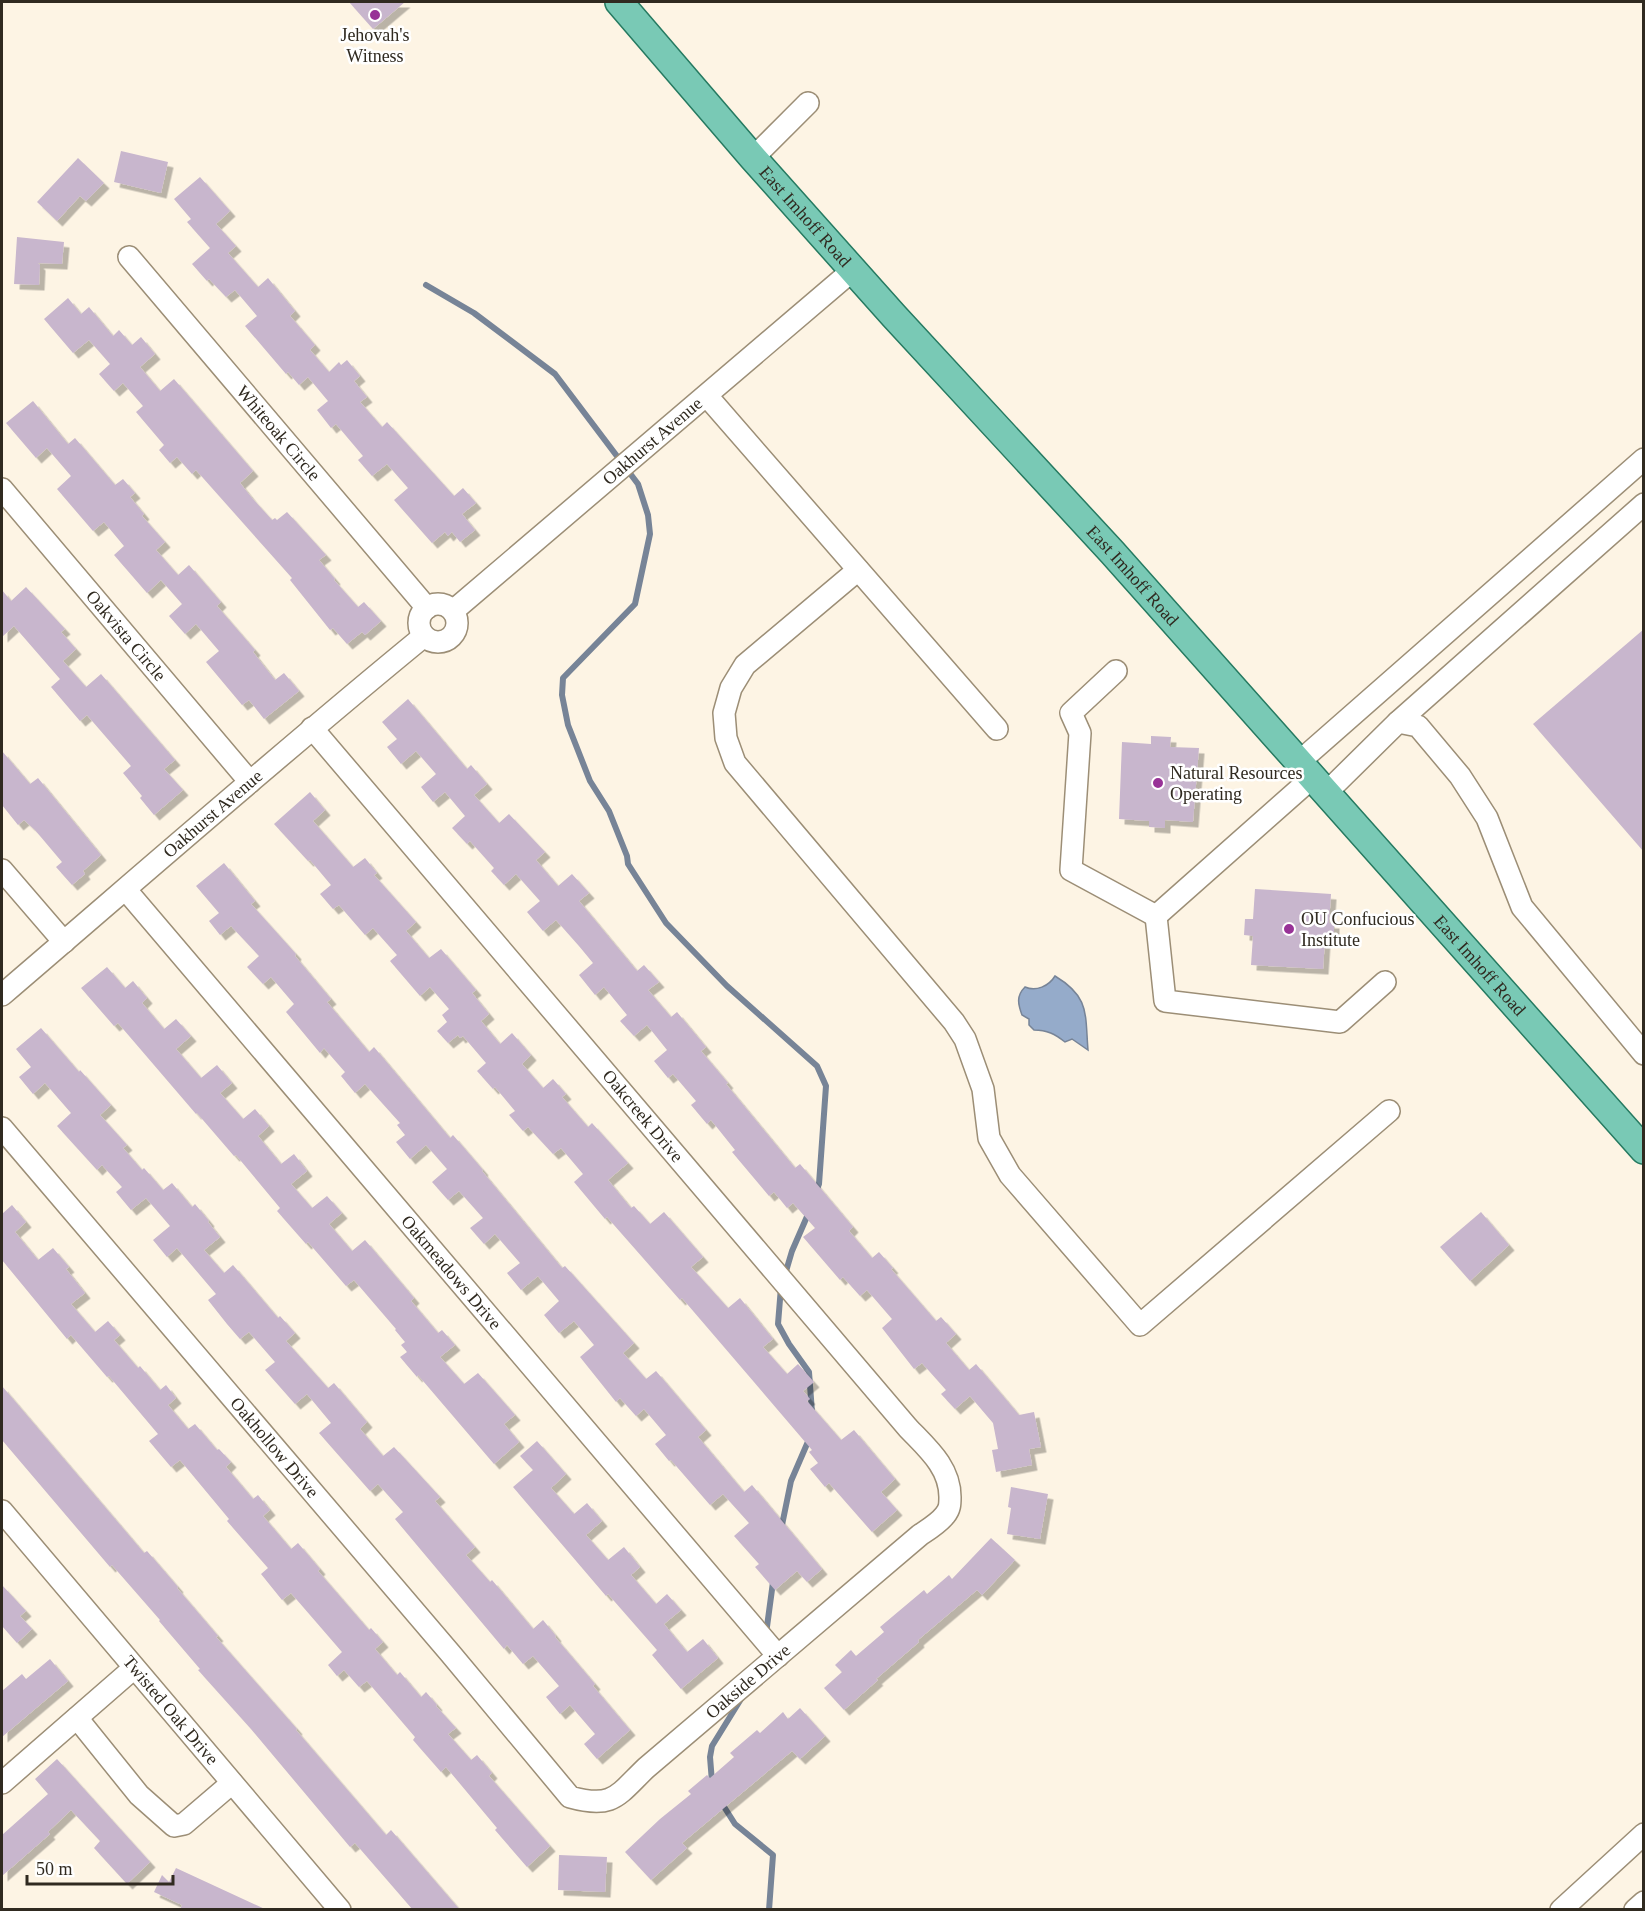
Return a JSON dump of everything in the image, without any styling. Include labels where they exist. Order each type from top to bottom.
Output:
[{"type":"main road","name":"East Imhoff Road","points":[[619,2],[753,158],[1112,552],[1644,1150]]},
{"type":"street","points":[[753,158],[808,103]]},
{"type":"street","name":"Whiteoak Circle","points":[[129,257],[428,608]]},
{"type":"street","name":"Oakhurst Avenue","points":[[453,611],[853,270]]},
{"type":"street","points":[[707,396],[997,729]]},
{"type":"street","points":[[1156,916],[1313,777],[1571,524],[1644,459]]},
{"type":"street","name":"Oakvista Circle","points":[[2,489],[250,782]]},
{"type":"street","points":[[1313,777],[1398,722],[1644,504]]},
{"type":"street","points":[[1571,524],[1593,549]]},
{"type":"street","points":[[858,570],[745,665],[731,688],[724,713],[726,738],[735,763],[954,1022],[965,1039],[983,1089],[989,1138],[1010,1175],[1140,1325],[1389,1111]]},
{"type":"street","points":[[441,604],[453,611],[457,619],[457,626],[450,639],[436,643],[424,636],[419,621],[428,608],[441,604]]},
{"type":"street","name":"Oakhurst Avenue","points":[[2,995],[312,728],[424,636]]},
{"type":"street","points":[[1116,671],[1071,713],[1080,733],[1071,870],[1156,916]]},
{"type":"street","points":[[1398,722],[1418,726],[1460,776],[1487,818],[1522,907],[1644,1054]]},
{"type":"street","name":"Oakcreek Drive","points":[[312,728],[791,1292],[938,1460],[948,1478],[950,1505],[947,1513]]},
{"type":"street","points":[[2,870],[64,942]]},
{"type":"street","name":"Oakmeadows Drive","points":[[126,890],[754,1627],[775,1656]]},
{"type":"street","points":[[1156,916],[1165,1001],[1340,1022],[1385,982]]},
{"type":"street","name":"Oakhollow Drive","points":[[2,1128],[546,1767]]},
{"type":"street","name":"Twisted Oak Drive","points":[[2,1511],[340,1910]]},
{"type":"street","name":"Oakside Drive","points":[[546,1767],[570,1797],[588,1802],[609,1801],[775,1656],[947,1513]]},
{"type":"street","points":[[2,1783],[134,1668]]},
{"type":"street","points":[[77,1718],[139,1795],[174,1826],[184,1824],[232,1783]]},
{"type":"street","points":[[1561,1910],[1644,1834]]},
{"type":"street","points":[[1635,1910],[1644,1902]]},
{"type":"water","points":[[1055,976],[1074,991],[1084,1007],[1088,1050],[1072,1039],[1065,1042],[1051,1033],[1034,1030],[1029,1025],[1029,1019],[1022,1015],[1019,1000],[1022,990],[1025,987],[1033,989],[1042,987]]},
{"type":"building","name":"Jehovah's Witness","points":[[349,2],[405,2],[373,29]]},
{"type":"building","points":[[121,151],[168,162],[161,193],[114,182]]},
{"type":"building","points":[[78,158],[104,183],[86,201],[80,196],[57,221],[37,202]]},
{"type":"building","points":[[200,177],[230,211],[216,224],[236,246],[228,253],[258,287],[268,278],[295,311],[290,316],[315,345],[310,350],[329,372],[339,362],[341,365],[347,360],[360,376],[354,381],[367,397],[360,402],[382,427],[387,422],[454,496],[463,488],[476,503],[462,514],[475,530],[460,542],[452,532],[448,536],[445,532],[432,543],[394,500],[408,488],[387,464],[372,476],[358,460],[363,456],[336,424],[331,428],[317,410],[328,401],[308,377],[299,385],[288,372],[286,374],[245,326],[257,316],[235,290],[226,297],[192,264],[210,248],[187,222],[191,219],[174,199]]},
{"type":"building","points":[[17,237],[64,242],[62,264],[38,263],[40,265],[39,285],[14,284]]},
{"type":"building","points":[[68,298],[81,314],[89,307],[113,336],[119,330],[132,345],[141,337],[155,354],[140,367],[160,391],[174,379],[253,471],[240,483],[252,498],[272,520],[275,518],[277,520],[287,512],[326,555],[319,560],[334,580],[358,607],[364,602],[381,621],[365,635],[362,632],[347,644],[333,628],[330,630],[290,580],[292,578],[196,470],[192,474],[177,457],[170,463],[159,450],[164,445],[136,412],[143,406],[123,383],[114,391],[99,374],[110,364],[89,340],[73,353],[44,319]]},
{"type":"building","points":[[33,401],[68,444],[75,438],[115,485],[123,479],[135,493],[130,497],[144,514],[142,516],[165,542],[156,550],[178,575],[189,565],[221,602],[217,606],[255,650],[253,652],[275,680],[284,673],[299,691],[264,719],[249,700],[242,705],[206,662],[219,651],[196,624],[185,634],[169,616],[182,604],[161,580],[147,593],[114,555],[124,546],[104,522],[93,531],[57,489],[71,476],[47,448],[36,458],[6,423]]},
{"type":"building","points":[[26,587],[65,629],[61,632],[76,649],[63,661],[86,687],[101,674],[175,760],[164,769],[183,790],[154,815],[123,773],[131,766],[87,715],[80,721],[51,687],[60,679],[14,626],[2,637],[2,590],[11,601]]},
{"type":"building","points":[[1644,629],[1644,852],[1533,724]]},
{"type":"building","points":[[408,699],[467,769],[471,765],[487,784],[474,795],[499,823],[509,814],[545,852],[536,860],[558,886],[572,874],[589,893],[579,901],[637,971],[644,965],[659,982],[648,990],[671,1017],[677,1012],[706,1047],[701,1051],[728,1083],[726,1084],[795,1168],[800,1164],[853,1227],[849,1231],[872,1258],[879,1252],[936,1321],[941,1317],[956,1334],[946,1343],[969,1370],[976,1364],[1019,1415],[1034,1412],[1041,1447],[1029,1449],[1032,1465],[996,1472],[992,1450],[998,1449],[993,1423],[970,1396],[955,1409],[941,1394],[946,1390],[922,1363],[914,1369],[882,1328],[892,1319],[867,1290],[860,1296],[843,1277],[840,1280],[803,1237],[815,1228],[793,1203],[787,1208],[774,1192],[769,1196],[732,1152],[735,1150],[711,1120],[707,1124],[691,1105],[696,1101],[673,1074],[668,1078],[654,1061],[667,1050],[647,1025],[634,1036],[620,1021],[627,1015],[604,987],[595,995],[579,975],[593,963],[579,946],[556,920],[543,931],[527,912],[540,901],[516,874],[504,885],[491,871],[494,868],[470,841],[467,844],[452,828],[465,816],[445,792],[433,802],[421,787],[436,774],[416,751],[401,764],[387,747],[397,739],[382,722]]},
{"type":"building","name":"Natural Resources Operating","points":[[1151,736],[1171,737],[1170,747],[1199,748],[1193,822],[1165,820],[1165,828],[1149,827],[1149,821],[1119,819],[1122,742],[1151,744]]},
{"type":"building","points":[[2,751],[30,784],[38,778],[101,855],[83,871],[85,874],[72,885],[56,867],[62,862],[35,830],[24,820],[18,825],[2,805]]},
{"type":"building","points":[[310,792],[325,810],[313,821],[353,867],[365,858],[377,873],[374,875],[416,922],[406,931],[429,958],[441,949],[476,990],[472,993],[489,1014],[481,1021],[500,1044],[512,1033],[531,1055],[522,1064],[543,1088],[553,1079],[566,1094],[562,1097],[588,1127],[592,1123],[628,1163],[608,1180],[631,1208],[634,1206],[650,1224],[664,1212],[703,1257],[691,1267],[728,1308],[740,1298],[773,1339],[763,1347],[787,1374],[798,1364],[814,1382],[803,1391],[810,1399],[807,1401],[841,1440],[854,1430],[895,1479],[881,1492],[897,1510],[872,1532],[829,1483],[825,1487],[810,1469],[818,1463],[809,1452],[812,1450],[682,1298],[680,1300],[574,1182],[583,1174],[561,1148],[553,1154],[528,1127],[523,1131],[509,1115],[515,1111],[495,1087],[493,1089],[477,1071],[486,1063],[463,1036],[460,1038],[458,1035],[448,1043],[437,1031],[447,1022],[442,1015],[449,1009],[430,987],[420,996],[390,961],[397,955],[373,928],[365,935],[339,905],[333,909],[320,894],[331,885],[274,824]]},
{"type":"building","points":[[224,863],[255,901],[251,904],[296,954],[295,956],[331,999],[327,1002],[369,1052],[374,1047],[450,1138],[453,1135],[483,1170],[562,1268],[565,1266],[634,1343],[623,1353],[646,1379],[656,1371],[706,1430],[698,1437],[744,1492],[752,1485],[822,1569],[807,1582],[797,1571],[775,1590],[755,1567],[759,1564],[734,1536],[749,1523],[723,1494],[710,1505],[671,1460],[669,1461],[655,1444],[666,1435],[644,1409],[636,1416],[620,1398],[616,1402],[580,1357],[594,1345],[574,1321],[559,1333],[544,1315],[559,1301],[538,1276],[521,1290],[507,1273],[520,1263],[495,1234],[484,1244],[470,1228],[483,1218],[459,1191],[448,1200],[432,1182],[447,1169],[426,1145],[410,1159],[396,1142],[405,1135],[397,1125],[400,1123],[365,1084],[355,1093],[341,1076],[345,1072],[324,1048],[320,1053],[286,1012],[294,1004],[271,977],[263,984],[247,967],[259,956],[231,926],[220,935],[209,921],[219,913],[196,886]]},
{"type":"building","name":"OU Confucious Institute","points":[[1255,889],[1331,894],[1329,923],[1334,923],[1334,941],[1325,940],[1323,969],[1251,965],[1253,936],[1244,935],[1245,919],[1253,919]]},
{"type":"building","points":[[107,967],[125,988],[133,981],[147,998],[142,1003],[164,1029],[176,1019],[191,1036],[176,1049],[201,1078],[217,1065],[232,1083],[220,1093],[243,1119],[255,1109],[269,1126],[258,1136],[281,1164],[294,1154],[307,1171],[291,1184],[312,1208],[327,1196],[342,1213],[329,1224],[352,1251],[365,1240],[414,1298],[411,1301],[438,1333],[442,1330],[455,1345],[440,1357],[464,1384],[478,1373],[515,1415],[504,1424],[519,1442],[494,1464],[400,1357],[407,1352],[401,1345],[405,1342],[354,1280],[346,1286],[308,1242],[306,1244],[277,1211],[280,1208],[236,1155],[234,1156],[196,1114],[118,1023],[114,1026],[81,988]]},
{"type":"building","points":[[41,1028],[111,1105],[100,1115],[127,1145],[123,1148],[142,1170],[144,1168],[163,1190],[172,1183],[192,1207],[195,1204],[209,1221],[220,1237],[204,1250],[224,1273],[233,1265],[278,1318],[280,1316],[295,1333],[286,1341],[328,1388],[334,1383],[367,1422],[360,1429],[383,1456],[394,1447],[440,1497],[435,1501],[475,1547],[466,1555],[490,1582],[492,1580],[533,1629],[543,1620],[630,1730],[597,1759],[584,1744],[595,1734],[570,1705],[560,1714],[546,1697],[559,1686],[533,1656],[523,1664],[507,1645],[504,1649],[395,1519],[403,1512],[378,1484],[370,1491],[319,1433],[331,1423],[307,1394],[295,1404],[265,1370],[275,1362],[249,1332],[240,1339],[227,1324],[208,1300],[216,1294],[177,1248],[167,1257],[153,1240],[170,1226],[146,1198],[131,1210],[116,1192],[122,1187],[102,1165],[97,1170],[57,1126],[71,1113],[45,1083],[33,1094],[19,1077],[31,1067],[16,1049]]},
{"type":"building","points":[[12,1205],[26,1222],[15,1232],[38,1260],[53,1248],[69,1267],[66,1269],[85,1293],[71,1304],[95,1332],[108,1321],[120,1335],[114,1340],[138,1368],[140,1366],[160,1390],[166,1385],[176,1398],[168,1405],[188,1429],[195,1424],[217,1450],[219,1449],[231,1462],[226,1467],[253,1499],[258,1495],[270,1510],[263,1516],[291,1549],[298,1543],[320,1569],[318,1571],[369,1630],[371,1628],[383,1642],[375,1649],[397,1675],[400,1672],[421,1697],[426,1692],[456,1728],[448,1734],[471,1760],[477,1755],[492,1773],[489,1776],[550,1846],[527,1867],[446,1767],[441,1772],[413,1740],[415,1737],[367,1681],[359,1687],[344,1670],[337,1676],[328,1665],[342,1652],[291,1593],[282,1600],[261,1574],[268,1568],[227,1521],[229,1519],[180,1460],[171,1467],[149,1441],[158,1434],[71,1335],[67,1339],[2,1260],[2,1214]]},
{"type":"building","points":[[1481,1212],[1509,1245],[1470,1281],[1440,1247]]},
{"type":"building","points":[[2,1386],[144,1553],[147,1551],[178,1587],[218,1636],[216,1637],[386,1835],[391,1830],[460,1910],[413,1910],[355,1843],[350,1847],[198,1670],[200,1669],[160,1620],[112,1565],[110,1567],[2,1440]]},
{"type":"building","points":[[537,1441],[566,1474],[551,1488],[574,1514],[587,1503],[602,1521],[586,1535],[608,1560],[624,1547],[640,1567],[631,1575],[656,1604],[667,1594],[681,1610],[664,1624],[687,1652],[703,1639],[718,1658],[681,1689],[652,1655],[657,1650],[608,1594],[606,1596],[513,1487],[533,1470],[520,1456]]},
{"type":"building","points":[[1011,1487],[1048,1494],[1040,1539],[1007,1534]]},
{"type":"building","points":[[991,1538],[1015,1560],[982,1595],[977,1590],[918,1640],[919,1642],[844,1710],[824,1688],[842,1672],[835,1665],[851,1650],[856,1656],[884,1632],[880,1627],[924,1590],[927,1594],[949,1575],[952,1579]]},
{"type":"building","points":[[2,1585],[26,1611],[20,1616],[32,1629],[17,1643],[2,1626]]},
{"type":"building","points":[[50,1659],[68,1681],[2,1737],[2,1691],[22,1674],[26,1679]]},
{"type":"building","points":[[800,1708],[825,1736],[800,1759],[792,1751],[682,1843],[687,1848],[651,1880],[625,1852],[691,1794],[688,1791],[707,1775],[710,1778],[734,1757],[730,1753],[757,1730],[760,1733],[783,1712],[788,1719]]},
{"type":"building","points":[[57,1759],[150,1862],[127,1884],[94,1848],[100,1841],[71,1810],[48,1832],[50,1834],[2,1876],[2,1835],[48,1794],[35,1779]]},
{"type":"building","points":[[559,1855],[607,1857],[605,1892],[558,1890]]},
{"type":"building","points":[[176,1868],[267,1910],[180,1910],[182,1905],[154,1892],[162,1875],[169,1882]]},
{"type":"waterway","points":[[426,285],[474,313],[555,374],[638,484],[648,515],[650,534],[635,604],[563,678],[562,695],[568,725],[590,781],[609,811],[628,864],[666,923],[727,986],[817,1066],[826,1086],[819,1184],[816,1191]]},
{"type":"waterway","points":[[784,1278],[792,1251],[809,1212]]},
{"type":"waterway","points":[[781,1287],[778,1324],[809,1372],[812,1412]]},
{"type":"waterway","points":[[781,1530],[791,1481],[810,1437]]},
{"type":"waterway","points":[[766,1634],[773,1582]]},
{"type":"waterway","points":[[712,1782],[710,1757],[712,1746],[741,1699]]},
{"type":"waterway","points":[[721,1802],[735,1824],[773,1855],[769,1910]]},
{"type":"place","name":"Jehovah's Witness","points":[[375,15]]},
{"type":"place","name":"Natural Resources Operating","points":[[1158,783]]},
{"type":"place","name":"OU Confucious Institute","points":[[1289,929]]}]
